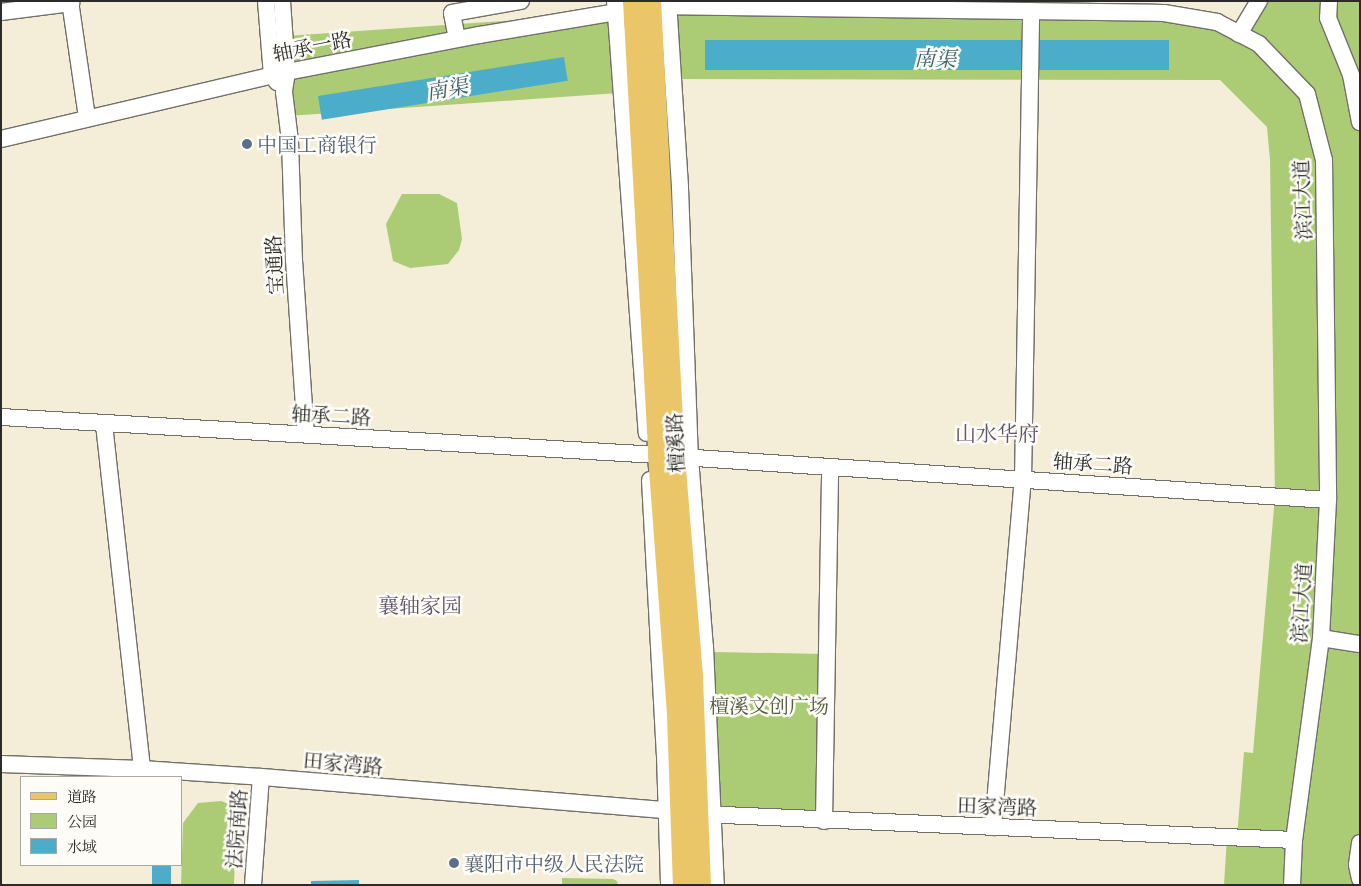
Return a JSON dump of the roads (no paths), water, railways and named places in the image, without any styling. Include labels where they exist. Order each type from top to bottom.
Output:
[{"type":"main road","name":"檀溪路","points":[[642,5],[668,456],[677,715],[701,885]]},
{"type":"main road","name":"檀溪路","points":[[683,885],[690,813]]},
{"type":"street","name":"宝通路","points":[[266,1],[284,92],[290,141],[294,260],[306,434]]},
{"type":"street","name":"宝通路","points":[[280,73],[282,1]]},
{"type":"street","points":[[456,39],[452,13],[521,1]]},
{"type":"street","points":[[1239,34],[1259,1]]},
{"type":"street","points":[[1329,1],[1328,18],[1351,75],[1360,122]]},
{"type":"street","points":[[1,12],[70,2],[87,118]]},
{"type":"street","name":"轴承一路","points":[[1,138],[280,73],[642,5]]},
{"type":"street","points":[[642,5],[680,188],[668,456],[705,647],[690,813],[669,885]]},
{"type":"street","name":"滨江大道","points":[[642,5],[838,5],[1031,15],[1164,14],[1217,22],[1259,44],[1307,94],[1324,160],[1328,500],[1321,638],[1294,840],[1292,885]]},
{"type":"street","points":[[993,827],[1023,480],[1031,15]]},
{"type":"street","name":"轴承二路","points":[[1,417],[668,456],[1328,500]]},
{"type":"street","points":[[104,424],[142,769]]},
{"type":"street","points":[[824,821],[830,467]]},
{"type":"street","points":[[1321,638],[1360,644]]},
{"type":"street","name":"田家湾路","points":[[1,764],[142,769],[262,777],[690,813],[824,821],[1294,840]]},
{"type":"street","name":"法院南路","points":[[253,885],[262,777]]},
{"type":"street","points":[[690,813],[716,885]]},
{"type":"street","points":[[1360,843],[1357,865],[1360,879]]},
{"type":"water","name":"南渠","points":[[705,40],[1169,40],[1169,70],[705,70]]},
{"type":"water","name":"南渠","points":[[564,57],[568,81],[322,120],[318,96]]},
{"type":"water","points":[[152,866],[171,866],[171,885],[152,885]]},
{"type":"water","points":[[359,880],[359,885],[311,885],[311,881]]},
{"type":"place","name":"中国工商银行","points":[[247,144]]},
{"type":"place","name":"襄阳市中级人民法院","points":[[454,863]]},
{"type":"district","name":"山水华府","points":[[997,434]]},
{"type":"district","name":"襄轴家园","points":[[420,606]]},
{"type":"park label","name":"檀溪文创广场","points":[[769,705]]}]
